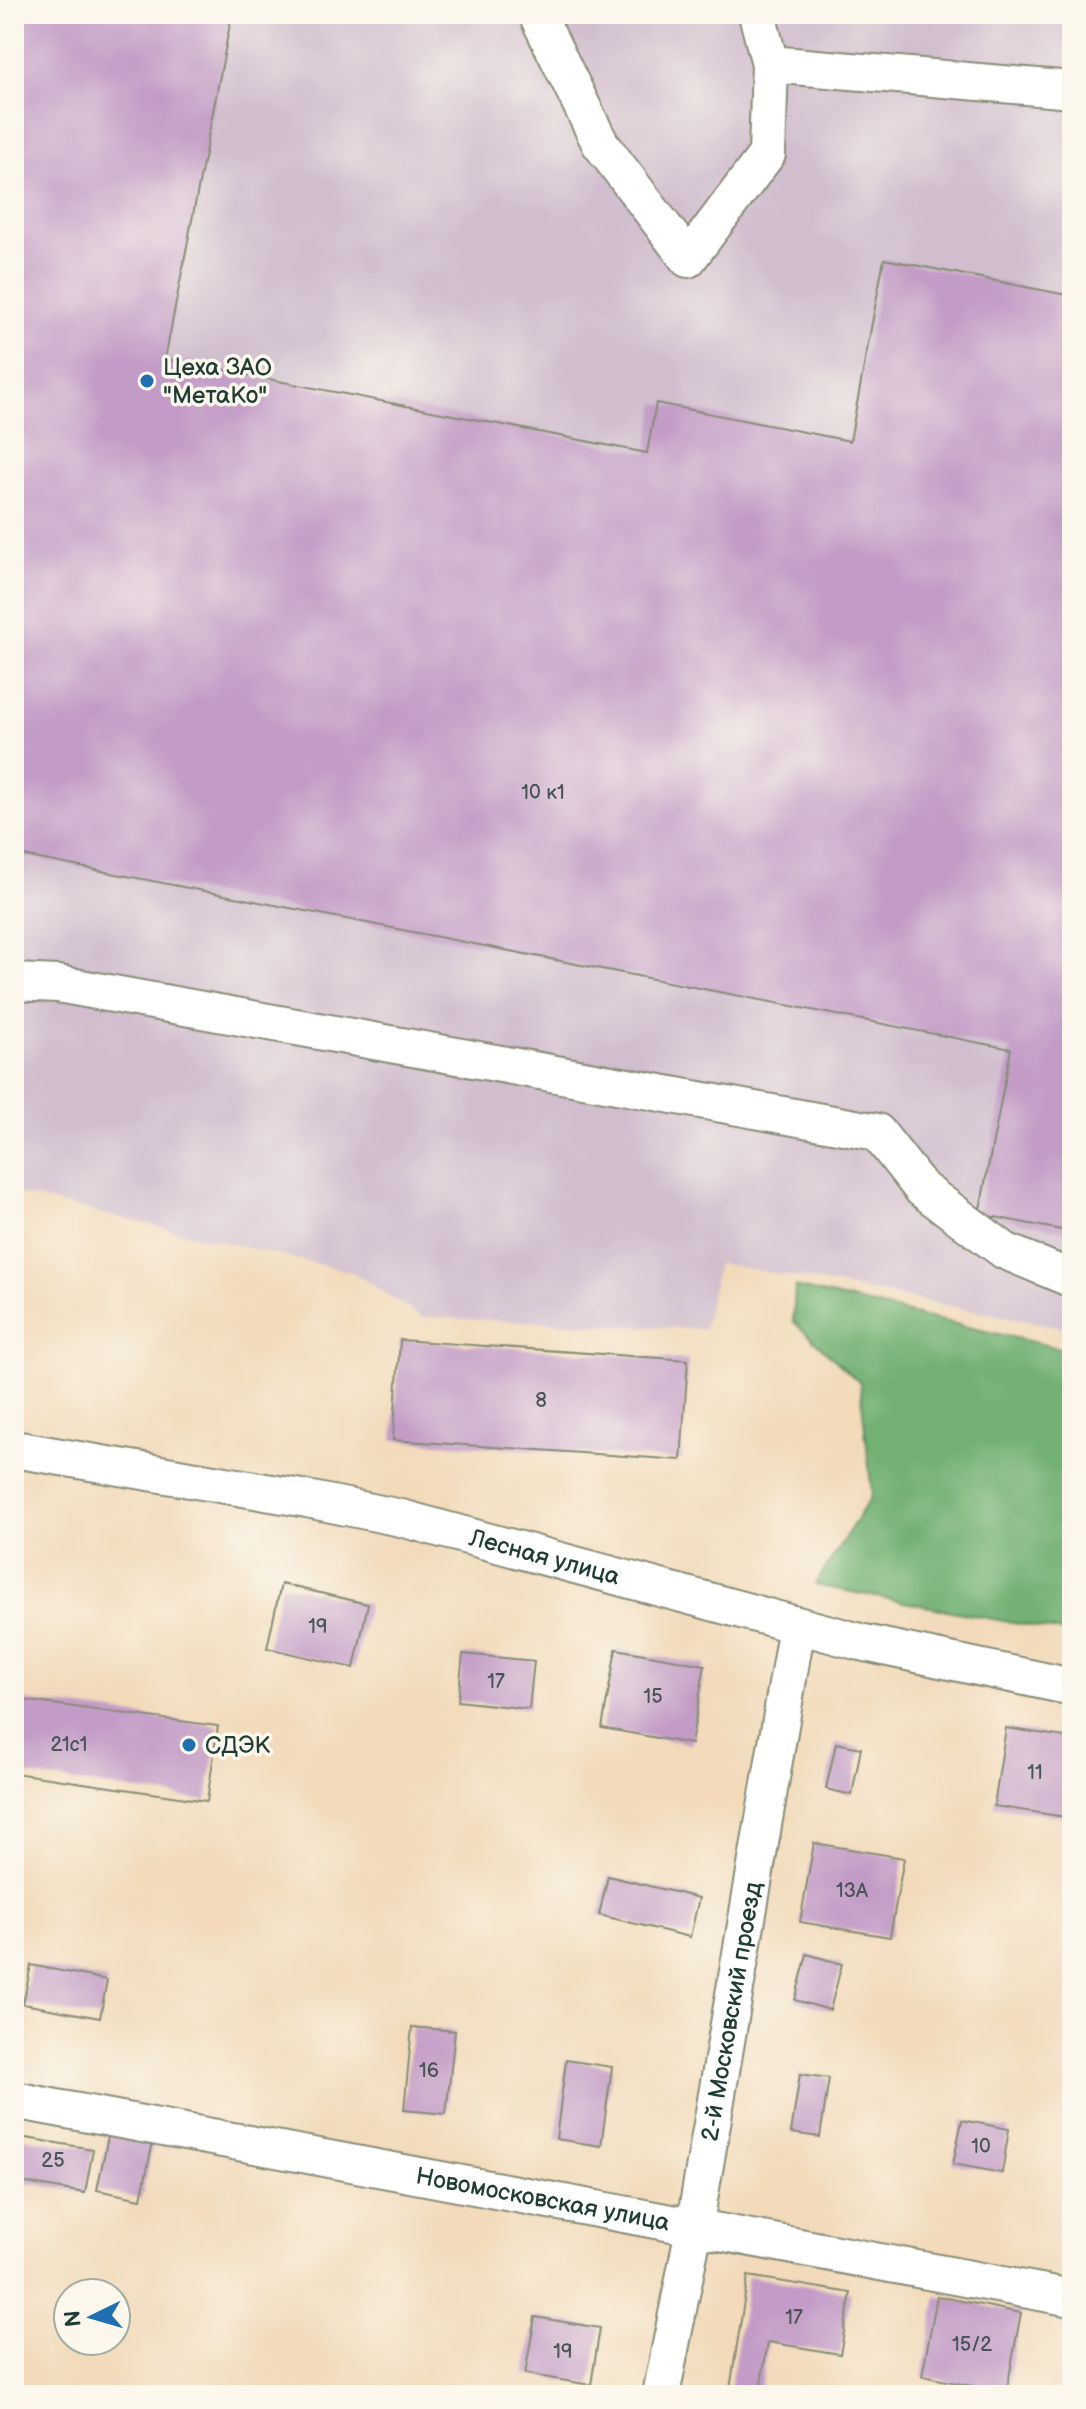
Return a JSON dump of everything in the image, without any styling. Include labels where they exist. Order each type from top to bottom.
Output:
[{"type":"street","points":[[537,14],[600,143],[688,259],[767,154],[770,64],[757,14]]},
{"type":"street","points":[[770,64],[1072,90]]},
{"type":"street","points":[[14,982],[58,984],[877,1132],[922,1189],[1005,1251],[1072,1279]]},
{"type":"street","name":"Лесная улица","points":[[14,1449],[401,1518],[797,1626],[911,1654],[1072,1687]]},
{"type":"street","name":"2-й Московский проезд","points":[[661,2395],[694,2229],[797,1626]]},
{"type":"street","name":"Новомосковская улица","points":[[14,2100],[1072,2298]]},
{"type":"shaded area","points":[[14,14],[1072,14],[1072,1329],[718,1263],[704,1329],[421,1317],[352,1272],[14,1193]]},
{"type":"green space","points":[[795,1287],[1072,1351],[1072,1634],[815,1585],[872,1495],[860,1383],[793,1321]]},
{"type":"building","points":[[14,14],[232,14],[165,359],[647,453],[656,403],[850,441],[884,259],[1072,296],[1072,1232],[979,1214],[1011,1049],[14,854]]},
{"type":"building","points":[[400,1340],[688,1360],[681,1460],[393,1440]]},
{"type":"building","points":[[281,1584],[368,1604],[354,1668],[267,1648]]},
{"type":"building","points":[[616,1649],[705,1665],[691,1744],[602,1728]]},
{"type":"building","points":[[463,1654],[534,1661],[529,1709],[458,1701]]},
{"type":"building","points":[[14,1699],[218,1726],[207,1801],[14,1773]]},
{"type":"building","points":[[1006,1728],[1072,1738],[1072,1818],[994,1806]]},
{"type":"building","points":[[836,1743],[861,1748],[852,1795],[826,1789]]},
{"type":"building","points":[[814,1843],[904,1858],[890,1937],[800,1922]]},
{"type":"building","points":[[608,1876],[699,1898],[690,1937],[599,1915]]},
{"type":"building","points":[[807,1954],[842,1964],[830,2010],[795,2000]]},
{"type":"building","points":[[31,1965],[107,1980],[100,2018],[23,2004]]},
{"type":"building","points":[[412,2027],[455,2031],[446,2114],[404,2110]]},
{"type":"building","points":[[566,2060],[612,2067],[601,2146],[556,2139]]},
{"type":"building","points":[[800,2074],[829,2078],[820,2137],[791,2133]]},
{"type":"building","points":[[962,2120],[1009,2129],[1002,2173],[953,2164]]},
{"type":"building","points":[[110,2127],[154,2137],[141,2199],[97,2190]]},
{"type":"building","points":[[20,2137],[93,2149],[85,2193],[14,2181]]},
{"type":"building","points":[[748,2276],[851,2293],[840,2354],[768,2342],[759,2395],[729,2395]]},
{"type":"building","points":[[937,2296],[1021,2313],[1006,2393],[922,2376]]},
{"type":"building","points":[[535,2317],[600,2328],[591,2385],[525,2374]]},
{"type":"place","name":"Цеха ЗАО \"МетаКо\"","points":[[147,381]]},
{"type":"place","name":"СДЭК","points":[[189,1745]]}]
